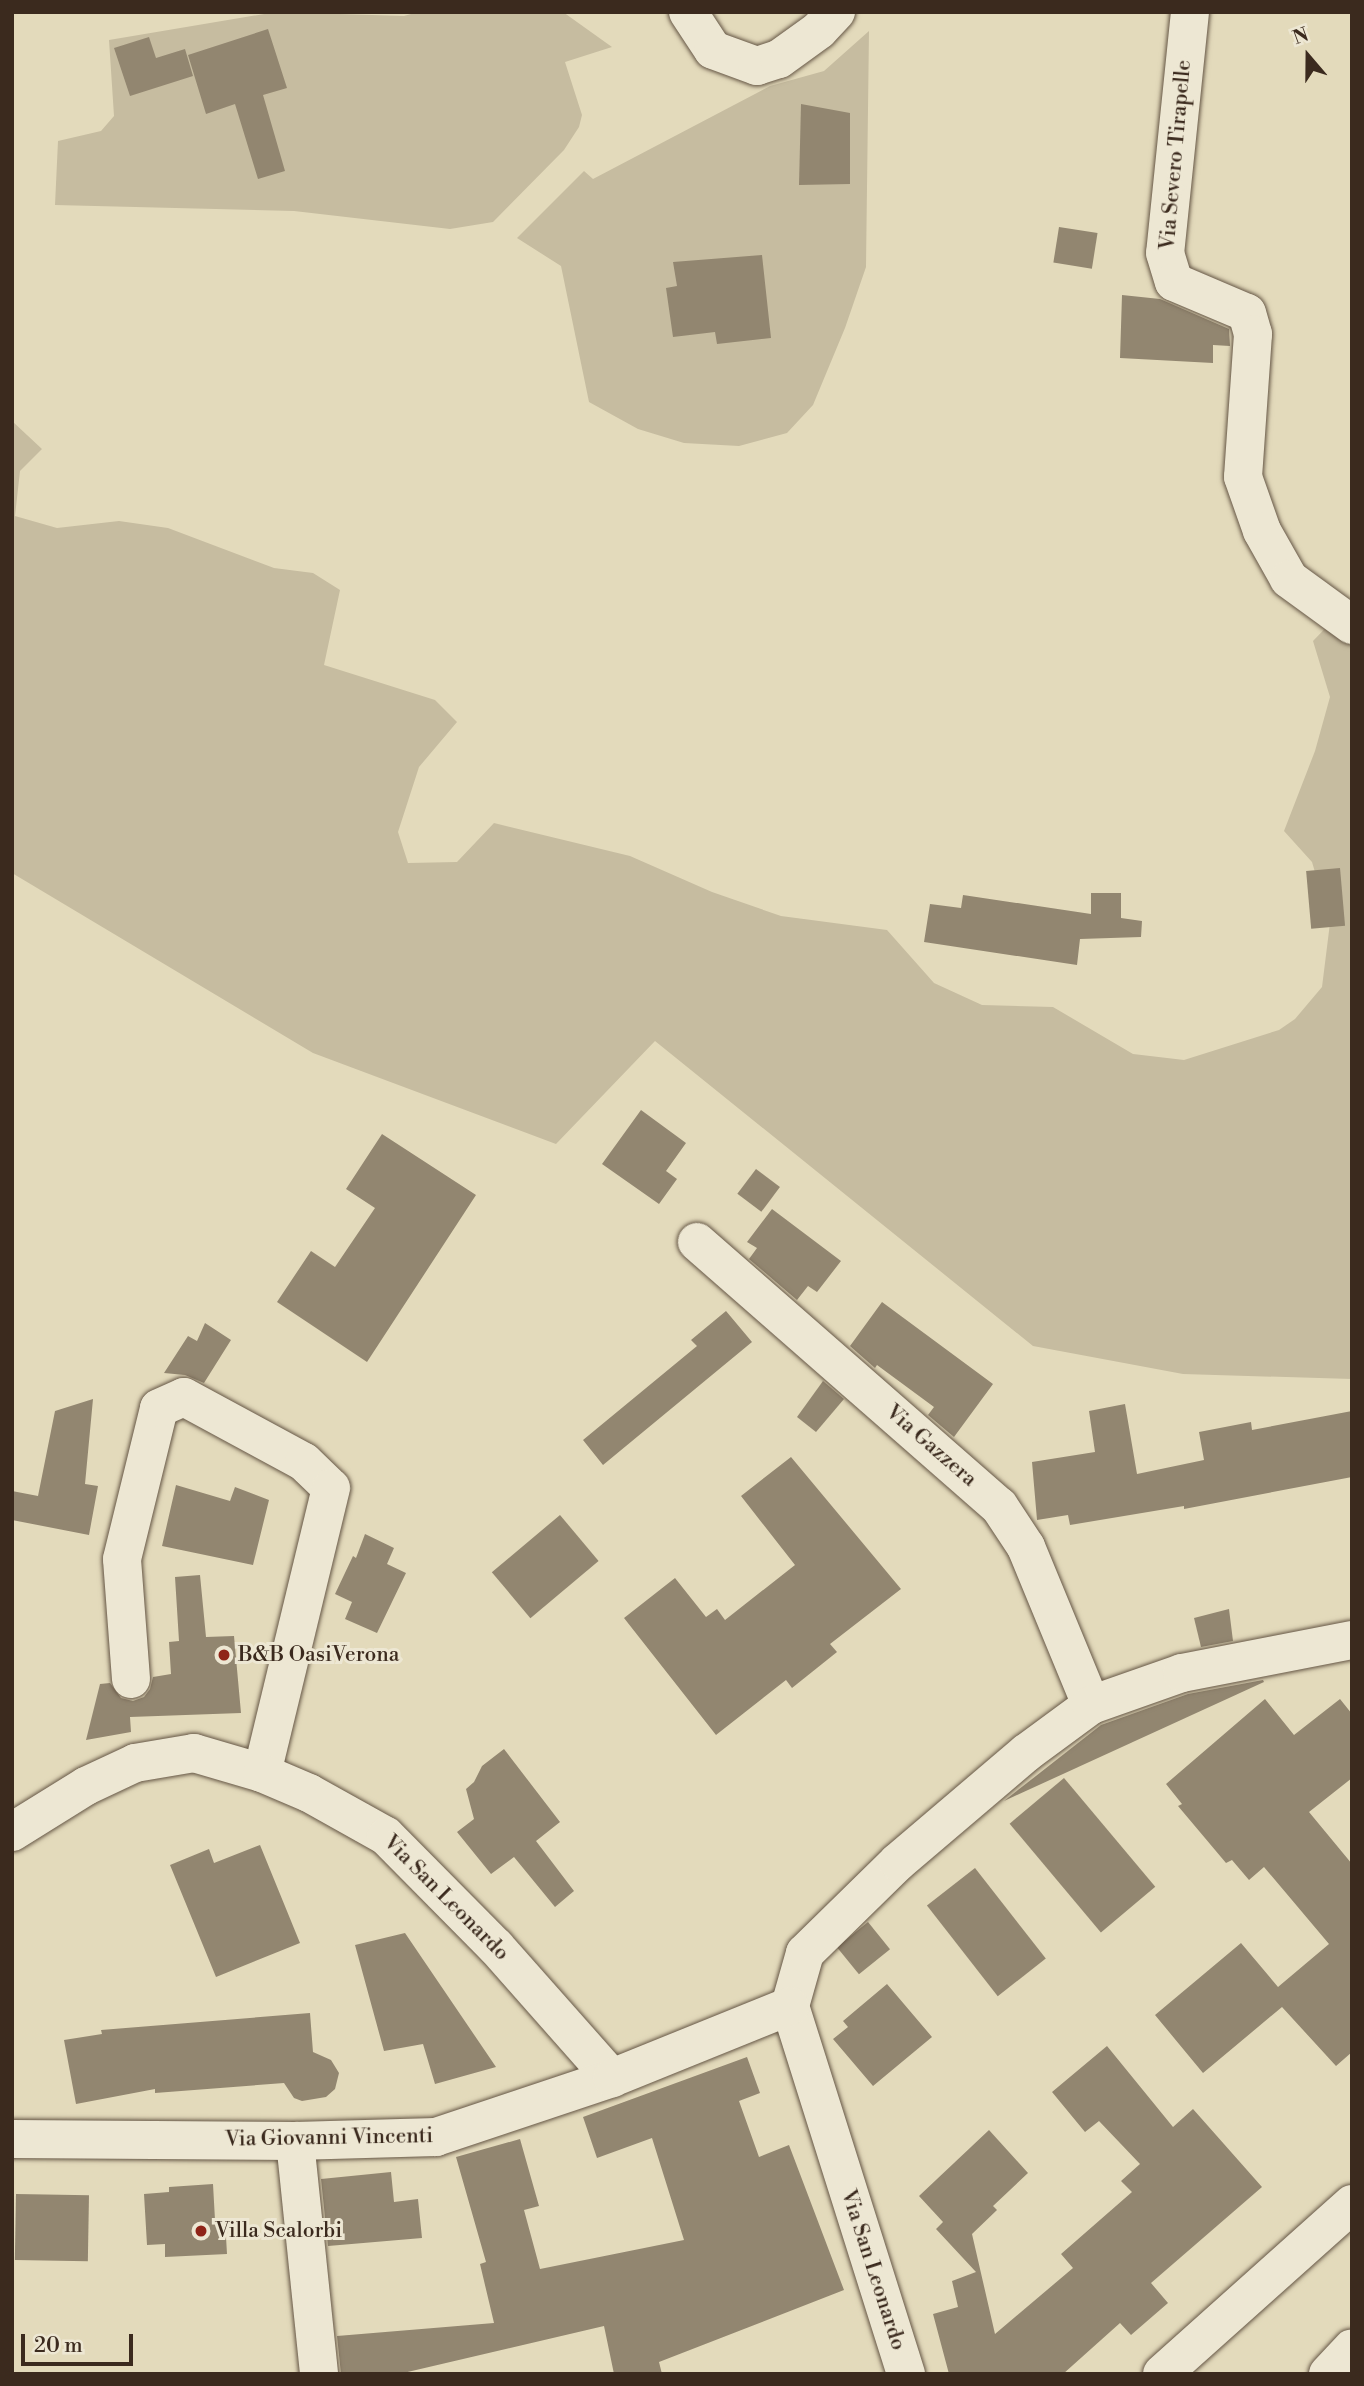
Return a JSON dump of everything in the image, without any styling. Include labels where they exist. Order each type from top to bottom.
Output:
[{"type":"street","points":[[688,12],[713,50],[757,66],[779,59],[819,30],[836,12]]},
{"type":"street","name":"Via Severo Tirapelle","points":[[1190,12],[1164,253],[1174,282],[1247,313],[1253,334],[1243,477],[1262,531],[1289,579],[1352,625]]},
{"type":"street","name":"Via Gazzera","points":[[697,1242],[999,1506],[1026,1546],[1091,1705]]},
{"type":"street","points":[[131,1679],[122,1559],[159,1408],[184,1397],[304,1462],[331,1488],[262,1773]]},
{"type":"street","points":[[790,2006],[805,1954],[814,1945],[898,1862],[1026,1753],[1091,1705],[1182,1673],[1352,1640]]},
{"type":"street","name":"Via San Leonardo","points":[[12,1832],[86,1786],[135,1763],[194,1753],[262,1773],[309,1793],[386,1836],[496,1947],[612,2078]]},
{"type":"street","name":"Via San Leonardo","points":[[790,2006],[906,2374]]},
{"type":"street","name":"Via Giovanni Vincenti","points":[[12,2139],[295,2141],[436,2137],[612,2078],[790,2006]]},
{"type":"street","points":[[295,2141],[318,2374]]},
{"type":"street","points":[[1162,2374],[1352,2204]]},
{"type":"street","points":[[1328,2374],[1352,2348]]},
{"type":"shaded area","points":[[276,12],[404,16],[418,12],[563,12],[612,47],[565,62],[582,115],[579,127],[564,150],[493,222],[450,229],[294,211],[55,205],[58,141],[101,131],[114,116],[109,40]]},
{"type":"shaded area","points":[[869,31],[866,267],[845,328],[813,405],[787,433],[739,446],[684,443],[638,429],[589,402],[561,266],[517,238],[584,171],[593,179],[770,86],[824,71]]},
{"type":"shaded area","points":[[12,421],[42,449],[20,471],[15,516],[57,528],[119,521],[168,528],[274,568],[313,573],[340,590],[324,665],[435,700],[457,722],[419,767],[398,832],[408,863],[457,862],[494,823],[630,856],[712,892],[781,916],[887,930],[934,983],[982,1005],[1053,1007],[1133,1054],[1184,1060],[1279,1030],[1295,1019],[1322,987],[1330,923],[1312,862],[1284,831],[1315,751],[1330,697],[1313,641],[1342,611],[1352,615],[1352,1379],[1183,1374],[1033,1346],[655,1041],[556,1144],[313,1053],[12,873]]},
{"type":"building","points":[[268,29],[287,88],[263,95],[285,171],[258,179],[235,104],[206,114],[188,55]]},
{"type":"building","points":[[149,37],[156,58],[185,49],[193,76],[130,96],[114,48]]},
{"type":"building","points":[[801,104],[850,113],[850,184],[799,185]]},
{"type":"building","points":[[1059,227],[1098,233],[1092,269],[1053,263]]},
{"type":"building","points":[[762,255],[771,338],[717,344],[715,332],[673,337],[666,288],[677,286],[673,262]]},
{"type":"building","points":[[1122,295],[1160,299],[1229,329],[1230,346],[1213,345],[1213,363],[1120,358]]},
{"type":"building","points":[[1340,868],[1345,926],[1311,929],[1306,871]]},
{"type":"building","points":[[1091,893],[1121,893],[1121,918],[1142,921],[1141,937],[1080,939],[1077,965],[924,942],[930,904],[961,908],[963,895],[1091,914]]},
{"type":"building","points":[[641,1110],[686,1143],[666,1171],[677,1179],[659,1204],[602,1164]]},
{"type":"building","points":[[382,1134],[476,1195],[367,1362],[277,1302],[311,1251],[335,1267],[375,1208],[346,1189]]},
{"type":"building","points":[[756,1169],[780,1187],[761,1212],[737,1194]]},
{"type":"building","points":[[772,1209],[841,1261],[817,1292],[808,1286],[797,1300],[749,1259],[757,1248],[747,1242]]},
{"type":"building","points":[[882,1302],[993,1384],[954,1437],[928,1415],[934,1407],[877,1365],[875,1368],[850,1346]]},
{"type":"building","points":[[726,1311],[752,1342],[603,1465],[583,1440],[697,1346],[691,1340]]},
{"type":"building","points":[[205,1323],[231,1340],[204,1383],[185,1375],[164,1373],[188,1336],[197,1341]]},
{"type":"building","points":[[823,1381],[844,1399],[816,1432],[797,1417]]},
{"type":"building","points":[[93,1399],[85,1484],[98,1486],[89,1535],[12,1520],[12,1491],[38,1496],[55,1411]]},
{"type":"building","points":[[1125,1404],[1137,1474],[1204,1460],[1199,1432],[1251,1422],[1252,1430],[1352,1411],[1352,1477],[1184,1509],[1184,1506],[1070,1525],[1068,1515],[1037,1520],[1032,1462],[1095,1452],[1089,1411]]},
{"type":"building","points":[[791,1457],[901,1589],[830,1644],[837,1652],[792,1688],[786,1680],[716,1735],[624,1618],[675,1578],[706,1617],[717,1609],[725,1620],[795,1565],[741,1496]]},
{"type":"building","points":[[176,1485],[230,1501],[235,1487],[269,1500],[253,1565],[162,1546]]},
{"type":"building","points":[[560,1515],[599,1561],[530,1618],[492,1572]]},
{"type":"building","points":[[365,1534],[394,1548],[387,1564],[406,1573],[377,1633],[345,1619],[352,1602],[335,1594],[353,1556],[356,1558]]},
{"type":"building","points":[[200,1575],[206,1637],[234,1636],[241,1713],[130,1717],[131,1732],[86,1740],[100,1684],[110,1683],[121,1698],[133,1701],[144,1697],[150,1689],[153,1677],[171,1674],[169,1642],[179,1641],[175,1577]]},
{"type":"building","points":[[1229,1609],[1233,1641],[1201,1647],[1194,1618]]},
{"type":"building","points":[[1263,1680],[1264,1682],[1004,1801],[1101,1725],[1188,1694]]},
{"type":"building","points":[[1265,1699],[1294,1735],[1340,1699],[1352,1714],[1352,1778],[1309,1812],[1352,1864],[1352,2052],[1336,2066],[1282,2007],[1203,2073],[1155,2015],[1241,1943],[1278,1987],[1329,1944],[1264,1867],[1249,1880],[1232,1860],[1226,1863],[1178,1806],[1182,1804],[1166,1784]]},
{"type":"building","points":[[504,1749],[560,1822],[536,1841],[574,1891],[555,1907],[514,1857],[491,1874],[457,1832],[474,1819],[466,1789],[474,1782],[482,1766]]},
{"type":"building","points":[[1064,1778],[1155,1887],[1101,1932],[1010,1824]]},
{"type":"building","points":[[260,1845],[300,1943],[216,1977],[170,1865],[209,1849],[214,1863]]},
{"type":"building","points":[[975,1868],[1046,1959],[998,1996],[927,1906]]},
{"type":"building","points":[[868,1922],[890,1949],[859,1974],[837,1947]]},
{"type":"building","points":[[405,1933],[496,2067],[435,2084],[423,2044],[384,2051],[355,1945]]},
{"type":"building","points":[[887,1984],[932,2037],[873,2086],[833,2039],[848,2027],[843,2021]]},
{"type":"building","points":[[310,2013],[313,2052],[331,2060],[339,2073],[335,2089],[326,2097],[302,2101],[294,2098],[284,2083],[155,2093],[155,2089],[76,2104],[64,2040],[102,2034],[101,2030]]},
{"type":"building","points":[[1107,2046],[1173,2127],[1193,2109],[1262,2187],[1151,2283],[1168,2303],[1131,2335],[1120,2323],[1063,2374],[949,2374],[933,2314],[958,2307],[952,2281],[976,2272],[936,2229],[943,2222],[919,2196],[989,2130],[1028,2173],[993,2206],[997,2210],[972,2234],[995,2334],[1073,2268],[1061,2254],[1132,2192],[1121,2181],[1140,2164],[1099,2121],[1085,2132],[1052,2092]]},
{"type":"building","points":[[747,2057],[760,2093],[739,2101],[759,2157],[789,2145],[844,2290],[659,2362],[662,2374],[614,2374],[604,2326],[399,2374],[341,2374],[337,2336],[494,2323],[480,2264],[486,2262],[456,2157],[520,2139],[539,2206],[524,2210],[540,2269],[684,2240],[652,2138],[597,2158],[583,2117]]},
{"type":"building","points":[[391,2172],[394,2202],[418,2199],[422,2238],[328,2246],[321,2179]]},
{"type":"building","name":"Villa Scalorbi","points":[[213,2184],[215,2220],[225,2219],[227,2254],[165,2257],[165,2244],[147,2245],[144,2194],[169,2192],[169,2187]]},
{"type":"building","points":[[16,2194],[89,2195],[88,2261],[15,2260]]},
{"type":"place","name":"B&B OasiVerona","points":[[224,1655]]},
{"type":"place","name":"Villa Scalorbi","points":[[201,2231]]}]
